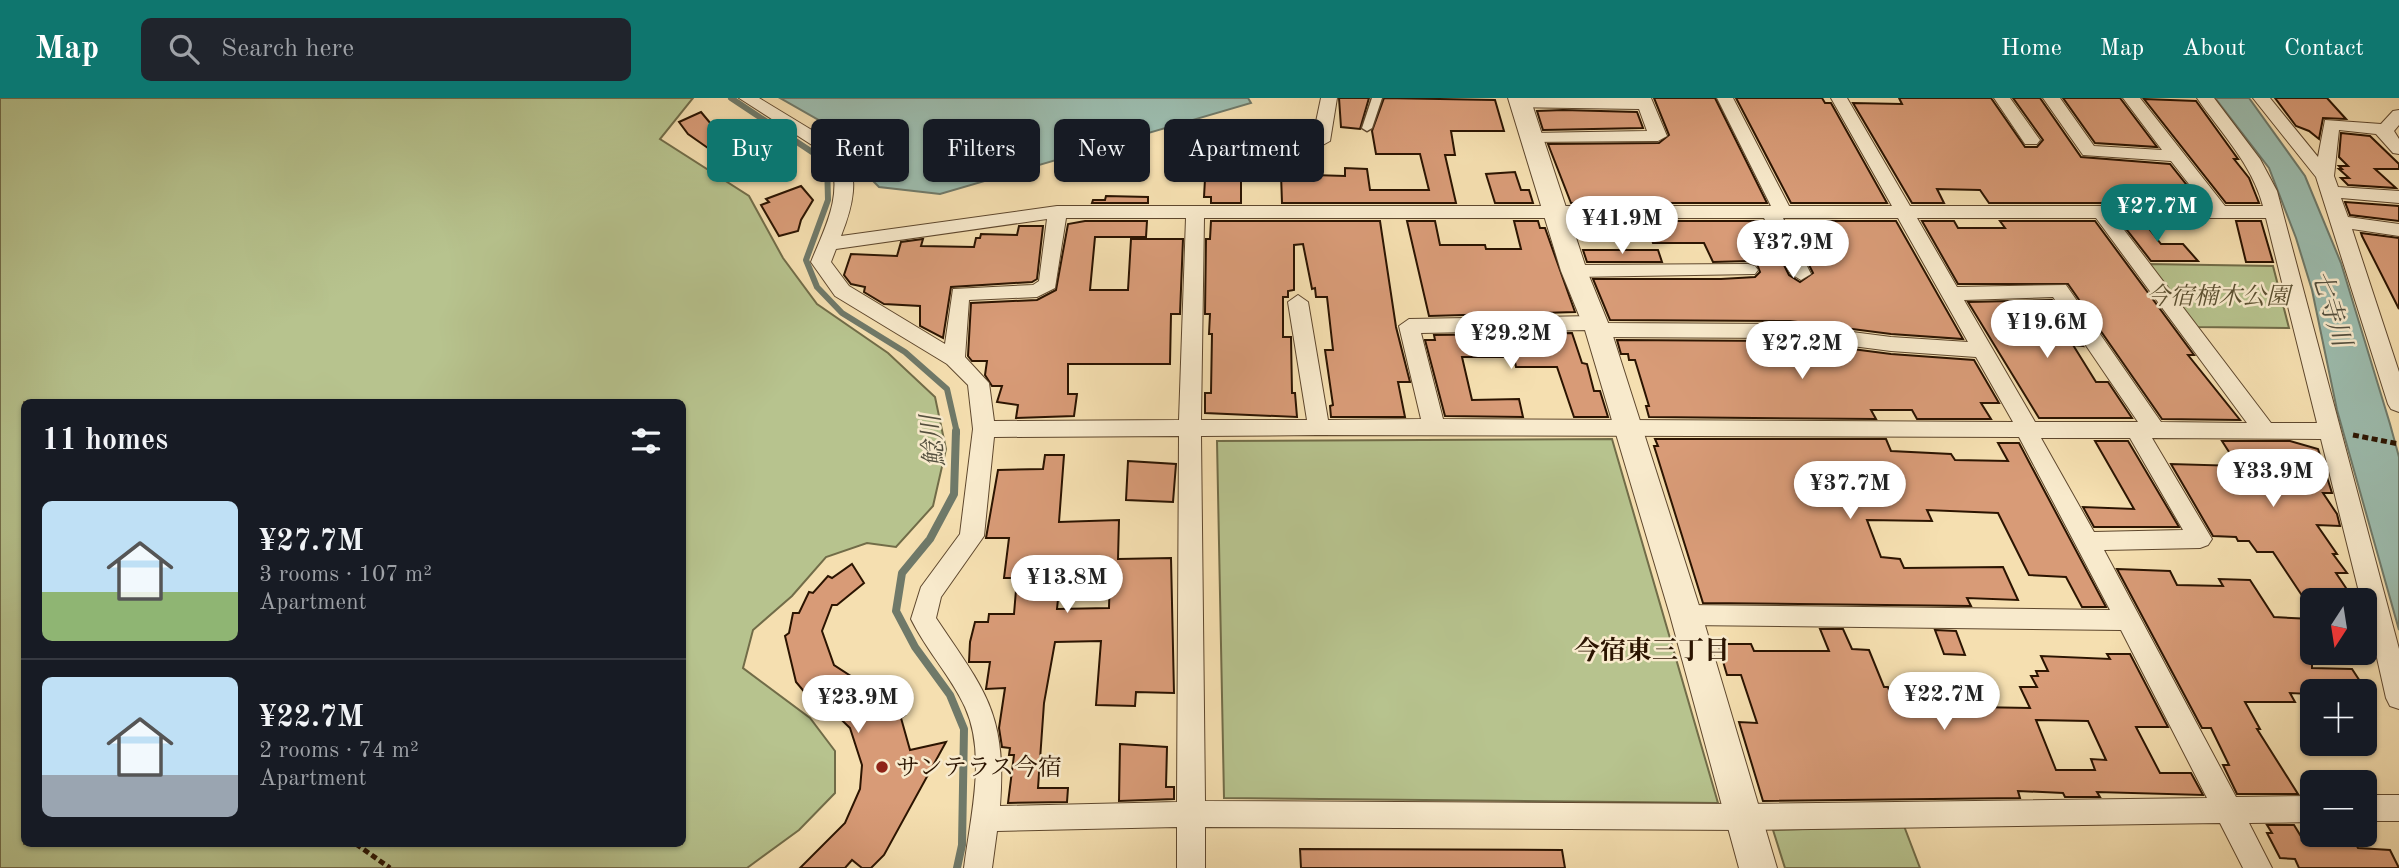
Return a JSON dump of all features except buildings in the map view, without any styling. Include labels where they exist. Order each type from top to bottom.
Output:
[{"type":"street","points":[[747,98],[837,153],[845,169],[847,183],[843,210],[821,262],[842,291],[954,359],[978,383],[984,429],[972,536],[930,594],[923,619],[966,683],[981,714],[988,748],[978,868]]},
{"type":"street","points":[[1324,125],[1329,98]]},
{"type":"street","points":[[1724,98],[1777,212],[1801,274]]},
{"type":"street","points":[[1839,98],[1952,293],[2087,541],[2258,868]]},
{"type":"street","points":[[2002,98],[2031,140]]},
{"type":"street","points":[[2051,98],[2089,151],[2176,156]]},
{"type":"street","points":[[2132,98],[2220,212]]},
{"type":"street","points":[[2205,98],[2251,159],[2268,191],[2399,698]]},
{"type":"street","points":[[2261,98],[2328,184],[2399,404]]},
{"type":"street","points":[[1531,138],[1658,136],[1644,101],[1520,100],[1531,138],[1554,212],[1596,327],[1686,615],[1758,868]]},
{"type":"street","points":[[2385,130],[2399,115]]},
{"type":"street","points":[[2328,184],[2331,124],[2385,130]]},
{"type":"street","points":[[2385,130],[2385,135],[2399,149]]},
{"type":"street","points":[[2328,184],[2399,197]]},
{"type":"street","points":[[1191,868],[1190,427],[1195,211]]},
{"type":"street","points":[[827,244],[1057,212],[2272,212]]},
{"type":"street","points":[[954,359],[960,294],[1037,291],[1048,284],[1057,212]]},
{"type":"street","points":[[2101,212],[2263,428]]},
{"type":"street","points":[[2341,222],[2399,230]]},
{"type":"street","points":[[1574,271],[1748,270]]},
{"type":"street","points":[[1952,293],[2059,290],[2145,430],[2200,540],[2087,541]]},
{"type":"street","points":[[1298,302],[1319,428]]},
{"type":"street","points":[[1434,427],[1409,326],[1790,331],[1891,344],[1983,350]]},
{"type":"street","points":[[984,429],[2263,428],[2328,431]]},
{"type":"street","points":[[1686,615],[2127,620]]},
{"type":"street","points":[[2377,808],[2399,808]]},
{"type":"street","points":[[984,819],[1191,814],[1743,817],[2300,809]]},
{"type":"lane","points":[[1367,128],[1377,98]]},
{"type":"path","points":[[2328,431],[2399,444]]},
{"type":"path","points":[[360,847],[390,868]]},
{"type":"green space","points":[[0,98],[693,98],[660,139],[707,169],[707,182],[727,182],[749,196],[783,258],[817,304],[888,353],[935,397],[946,449],[933,506],[896,547],[867,543],[826,557],[792,596],[753,630],[743,668],[810,718],[835,751],[835,793],[799,830],[747,868],[0,868]]},
{"type":"green space","name":"今宿楠木公園","points":[[2147,264],[2273,266],[2289,328],[2195,327]]},
{"type":"green space","points":[[1612,439],[1718,803],[1224,798],[1217,441]]},
{"type":"green space","points":[[1904,826],[1920,868],[1785,868],[1773,830]]},
{"type":"water","points":[[780,98],[1248,98],[1251,103],[1196,119],[1164,119],[1164,128],[1150,133],[1150,119],[1054,119],[1054,161],[1040,165],[1040,119],[923,119],[923,182],[981,182],[940,194],[879,187],[874,182],[909,182],[909,119],[817,119]]},
{"type":"water","name":"七寺川","points":[[2215,98],[2249,98],[2305,176],[2341,263],[2399,457],[2399,630],[2337,410],[2312,290],[2296,238],[2269,168]]},
{"type":"waterway","name":"鯰川","points":[[731,98],[827,162],[828,200],[806,260],[817,287],[842,313],[905,352],[947,389],[957,433]]},
{"type":"waterway","name":"鯰川","points":[[956,431],[954,494],[930,539],[902,573],[896,611],[915,647],[950,695],[964,729],[962,845],[957,868]]},
{"type":"place","name":"サンテラス今宿","points":[[882,767]]},
{"type":"district","name":"今宿東三丁目","points":[[1652,650]]}]
